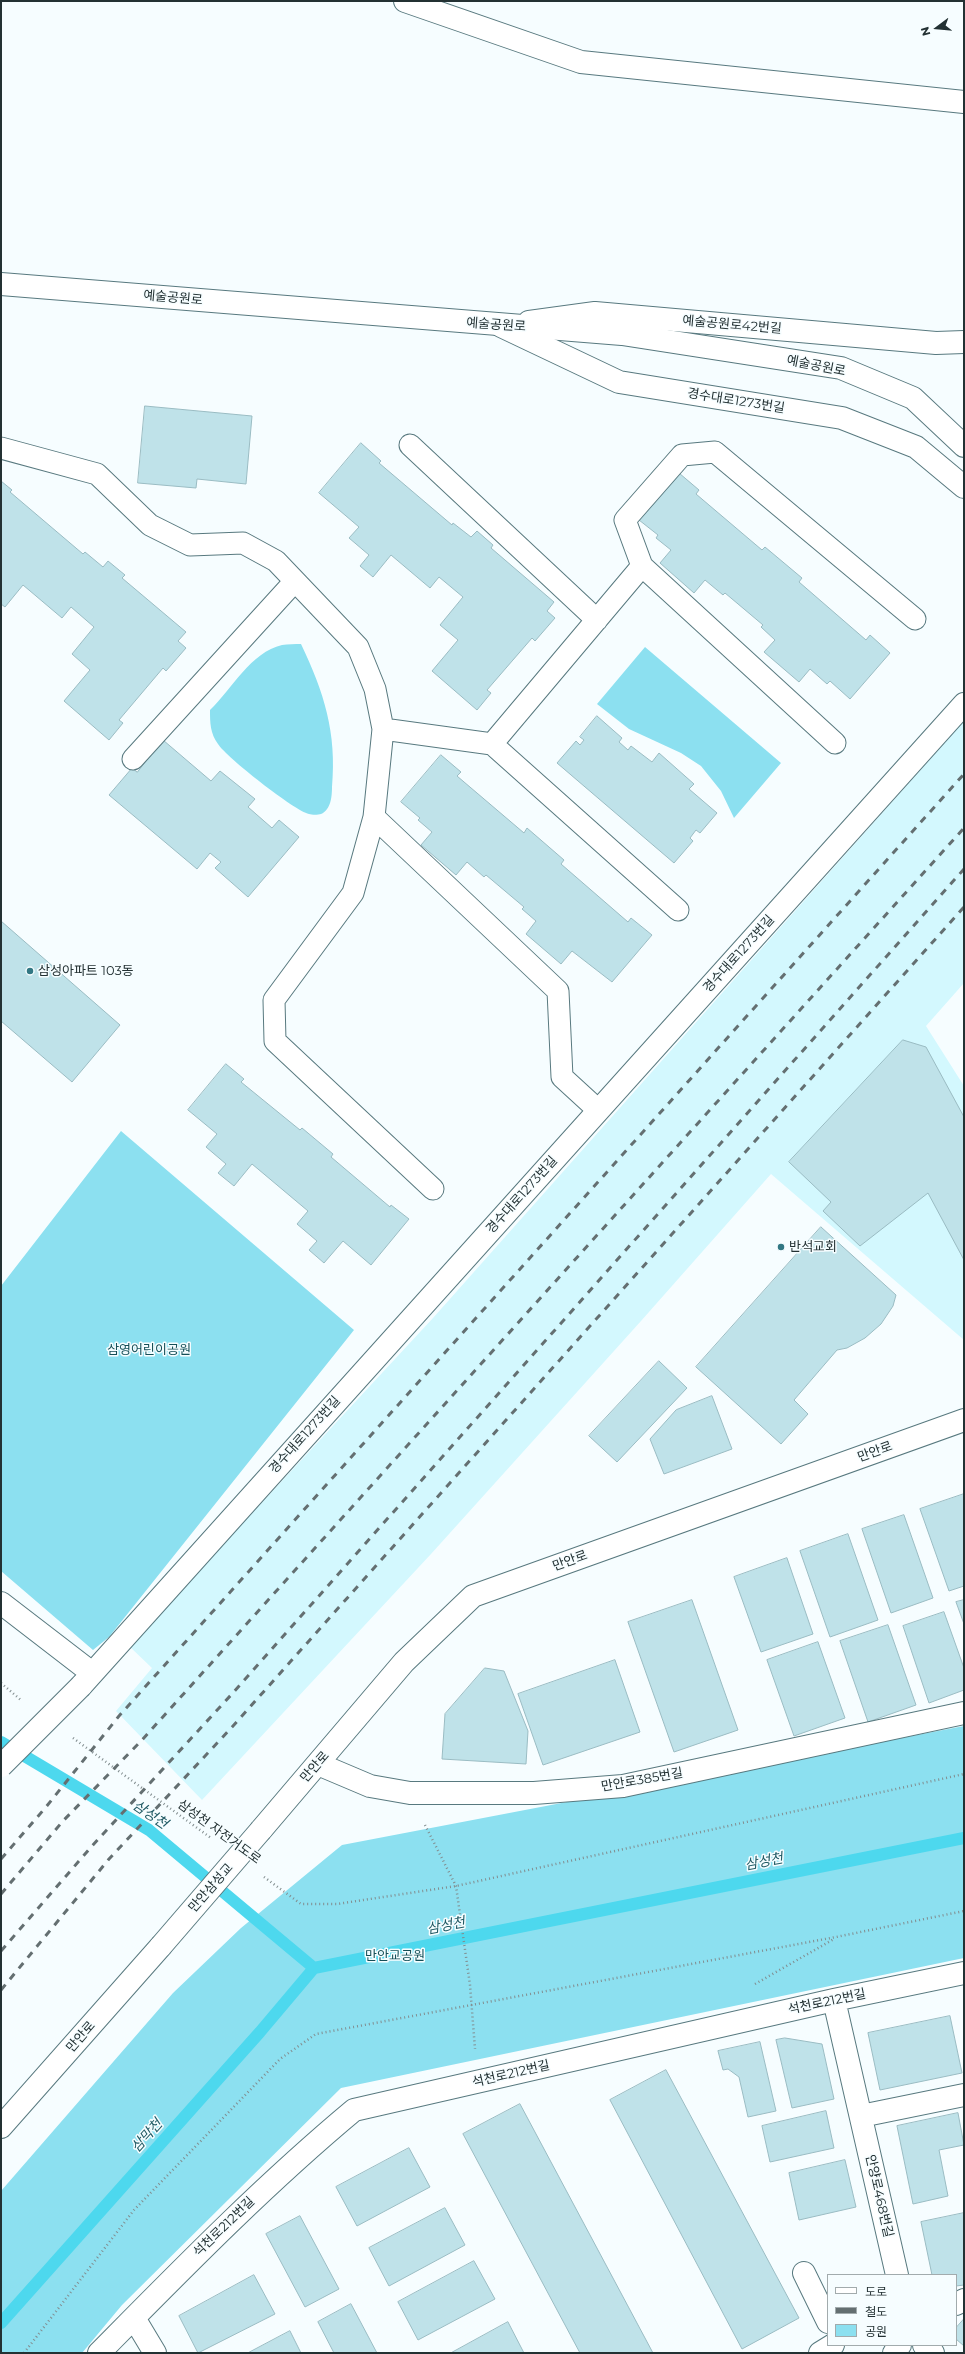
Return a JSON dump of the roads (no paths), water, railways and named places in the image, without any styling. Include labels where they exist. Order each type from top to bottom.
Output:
[{"type":"street","points":[[405,1],[581,62],[964,102]]},
{"type":"street","name":"예술공원로","points":[[1,284],[501,326],[622,334],[841,368],[913,398],[964,446]]},
{"type":"street","name":"예술공원로42번길","points":[[501,326],[595,313],[936,343],[964,342]]},
{"type":"street","name":"경수대로1273번길","points":[[501,326],[619,382],[842,418],[916,447],[964,487]]},
{"type":"street","name":"경수대로1273번길","points":[[1,1766],[86,1679],[964,704]]},
{"type":"street","name":"만안로","points":[[261,1830],[404,1662],[473,1596],[964,1420]]},
{"type":"street","points":[[1,1603],[86,1679]]},
{"type":"street","name":"만안로385번길","points":[[318,1764],[370,1786],[410,1793],[534,1792],[623,1786],[964,1713]]},
{"type":"street","name":"만안삼성교","points":[[161,1946],[261,1830]]},
{"type":"street","name":"만안로","points":[[1,2127],[161,1946]]},
{"type":"street","name":"석천로212번길","points":[[98,2353],[218,2232],[298,2156],[354,2110],[834,2000],[964,1973]]},
{"type":"street","name":"안양로468번길","points":[[834,2000],[897,2274]]},
{"type":"street","points":[[861,2116],[964,2095]]},
{"type":"street","points":[[804,2273],[827,2320]]},
{"type":"street","points":[[134,2318],[155,2353]]},
{"type":"street","points":[[820,2353],[831,2346]]},
{"type":"street","points":[[925,2346],[933,2353]]},
{"type":"lane","points":[[410,445],[597,620]]},
{"type":"lane","points":[[1,448],[97,474],[150,525],[190,544],[243,543],[276,562],[358,647],[375,689],[383,729],[374,817],[353,893],[274,1000],[275,1040],[433,1189]]},
{"type":"lane","points":[[835,743],[642,566],[625,520],[682,455],[715,452],[915,619]]},
{"type":"lane","points":[[492,744],[642,566]]},
{"type":"lane","points":[[133,759],[295,581]]},
{"type":"lane","points":[[383,729],[492,744],[678,910]]},
{"type":"lane","points":[[374,817],[558,991],[562,1077],[598,1110]]},
{"type":"waterway","name":"삼성천","points":[[1,1742],[149,1830],[314,1968],[964,1838]]},
{"type":"waterway","name":"삼막천","points":[[1,2323],[260,2032],[314,1968]]},
{"type":"railway","points":[[1,1859],[46,1807],[119,1716],[964,774]]},
{"type":"railway","points":[[1,1894],[63,1821],[142,1740],[964,828]]},
{"type":"railway","points":[[1,1951],[92,1846],[231,1695],[964,869]]},
{"type":"railway","points":[[1,1990],[109,1859],[233,1726],[964,907]]},
{"type":"place","name":"삼성아파트 103동","points":[[30,971]]},
{"type":"place","name":"반석교회","points":[[781,1247]]},
{"type":"park label","name":"삼영어린이공원","points":[[149,1350]]},
{"type":"park label","name":"만안교공원","points":[[395,1956]]}]
